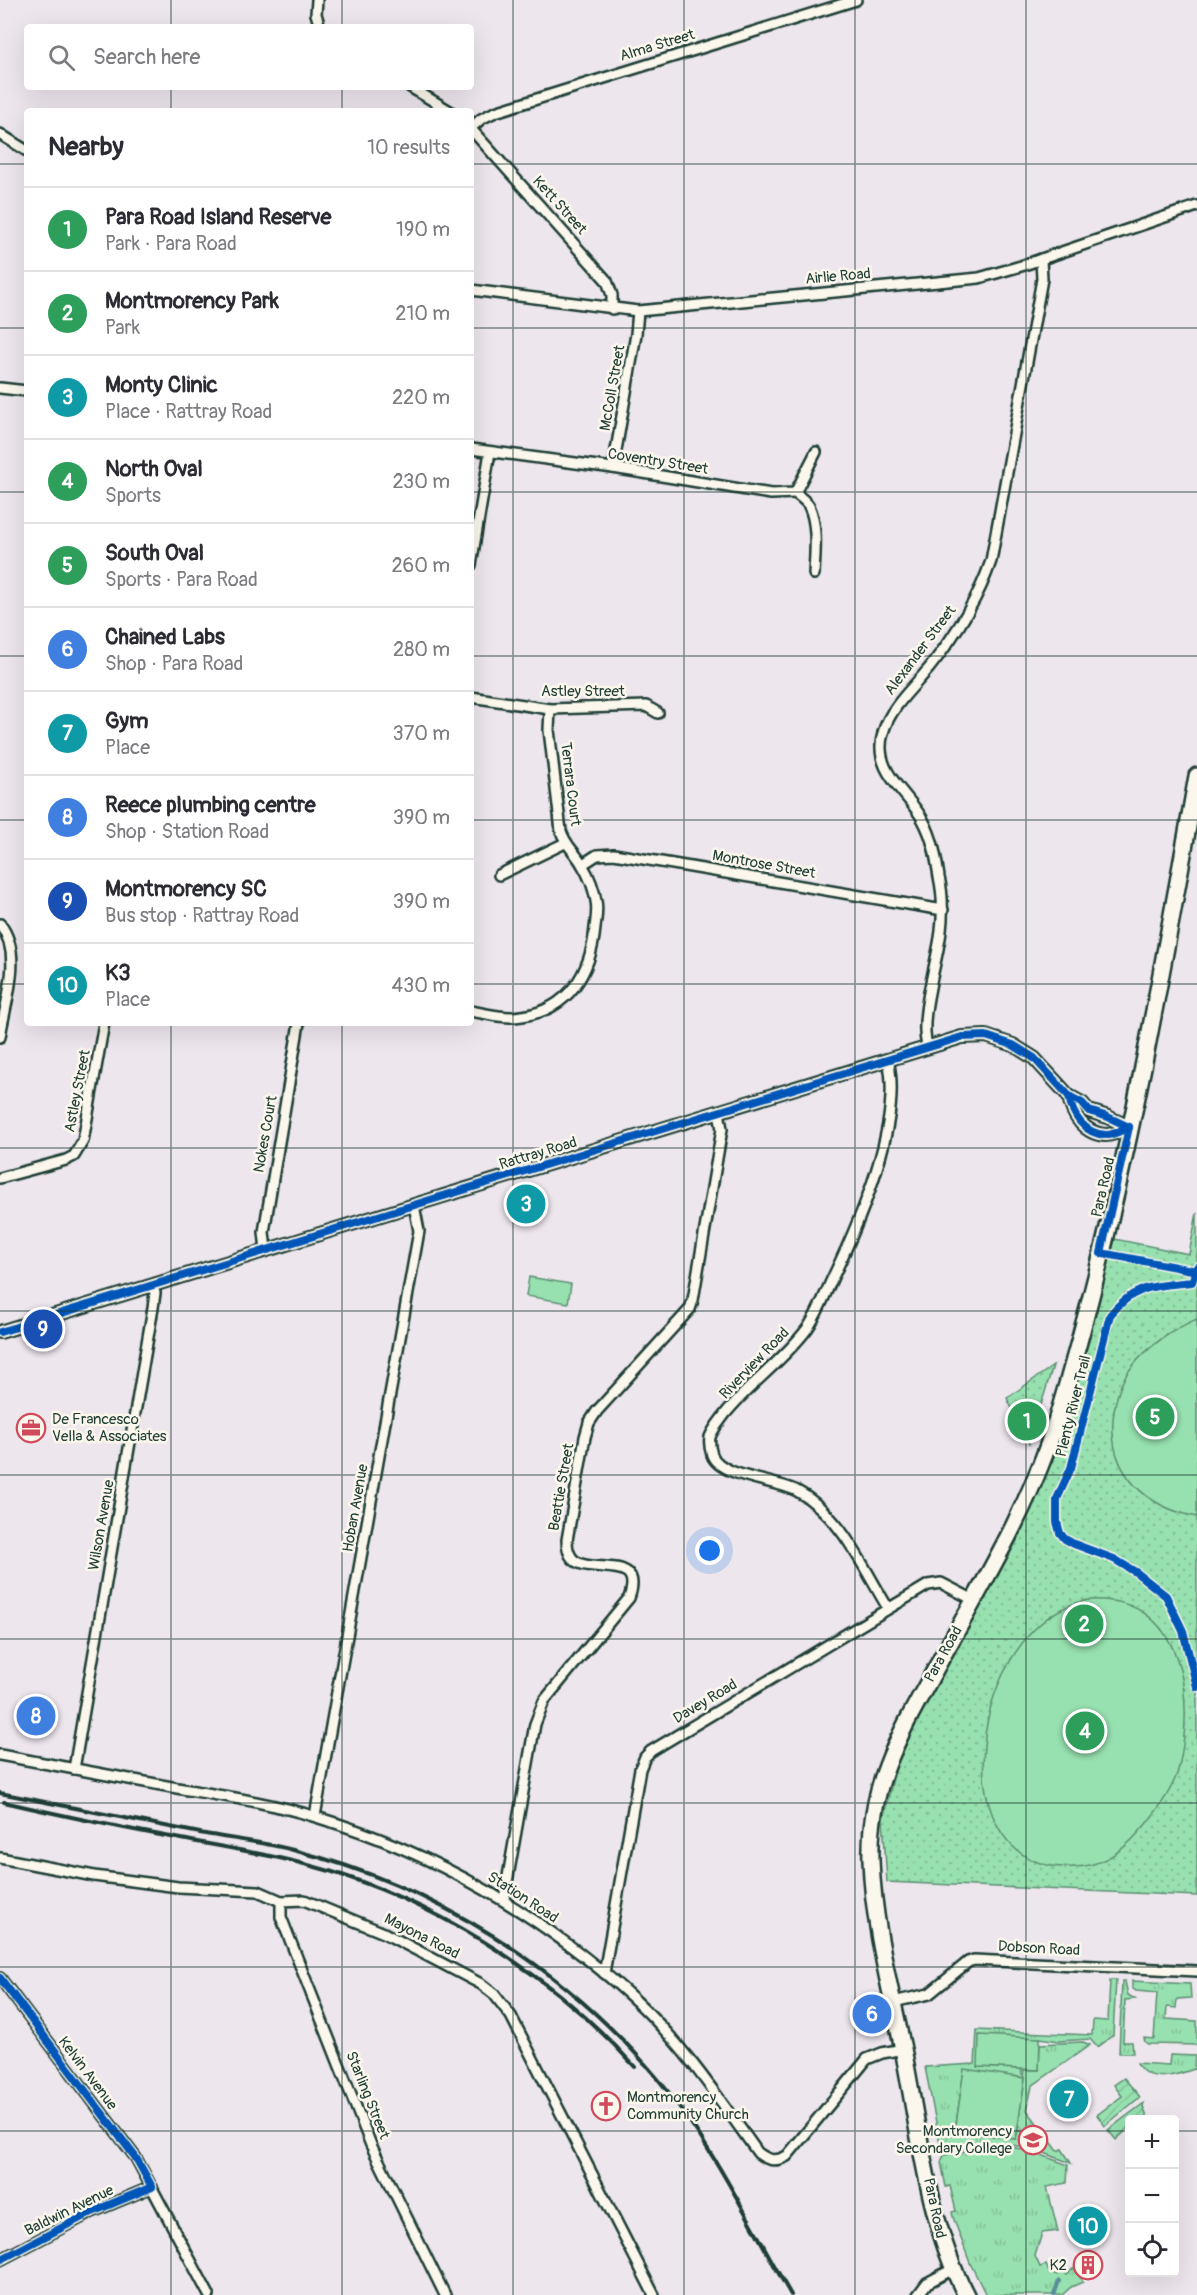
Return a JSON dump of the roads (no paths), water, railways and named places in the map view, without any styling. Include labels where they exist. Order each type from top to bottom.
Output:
[{"type":"main road","name":"Para Road","points":[[966,2295],[944,2247],[878,1923],[872,1868],[875,1805],[891,1756],[916,1704],[1026,1502],[1057,1418],[1101,1253],[1129,1127],[1195,799],[1197,776]]},
{"type":"street","points":[[317,0],[316,14],[319,24]]},
{"type":"street","name":"Alma Street","points":[[474,125],[495,112],[856,0]]},
{"type":"street","points":[[415,90],[445,108]]},
{"type":"street","name":"Kett Street","points":[[474,131],[607,281],[612,295],[612,309]]},
{"type":"street","points":[[0,134],[24,149]]},
{"type":"street","name":"Airlie Road","points":[[474,290],[638,312],[979,278],[1197,206]]},
{"type":"street","name":"Alexander Street","points":[[928,1047],[924,1031],[941,932],[943,910],[941,886],[933,842],[922,819],[894,784],[884,767],[882,734],[894,710],[932,664],[968,613],[987,572],[1029,359],[1042,279],[1041,259]]},
{"type":"street","name":"McColl Street","points":[[613,468],[638,312]]},
{"type":"street","points":[[0,388],[24,391]]},
{"type":"street","name":"Coventry Street","points":[[474,449],[613,468],[765,493],[795,493]]},
{"type":"street","points":[[474,547],[490,452]]},
{"type":"street","points":[[814,574],[812,514],[808,504],[795,493],[816,452]]},
{"type":"street","name":"Astley Street","points":[[474,697],[550,709],[646,706],[657,713]]},
{"type":"street","name":"Terrara Court","points":[[474,1012],[506,1017],[529,1015],[559,1003],[583,975],[591,958],[597,915],[592,889],[583,864],[565,843],[561,831],[549,730],[550,709]]},
{"type":"street","points":[[499,875],[565,843]]},
{"type":"street","name":"Montrose Street","points":[[583,864],[597,855],[614,854],[943,910]]},
{"type":"street","points":[[0,924],[8,937],[12,958],[0,1037]]},
{"type":"street","name":"Astley Street","points":[[0,1178],[66,1160],[80,1149],[86,1128],[103,1026]]},
{"type":"street","name":"Nokes Court","points":[[266,1250],[264,1232],[298,1026]]},
{"type":"street","name":"Rattray Road","points":[[0,1332],[962,1037],[986,1036],[1013,1045],[1034,1058],[1069,1096],[1082,1103],[1089,1111],[1129,1127]]},
{"type":"street","name":"Riverview Road","points":[[888,1060],[892,1076],[888,1128],[851,1240],[808,1328],[734,1404],[715,1428],[710,1437],[709,1446],[712,1457],[719,1465],[795,1490],[807,1497],[829,1517],[847,1539],[888,1608]]},
{"type":"street","name":"Rattray Road","points":[[1069,1096],[1072,1111],[1091,1131],[1109,1135],[1129,1127]]},
{"type":"street","name":"Beattie Street","points":[[504,1899],[535,1724],[544,1701],[629,1598],[632,1590],[630,1576],[625,1571],[612,1566],[582,1565],[569,1553],[567,1540],[585,1437],[589,1423],[597,1411],[690,1309],[722,1129],[719,1112]]},
{"type":"street","name":"Hoban Avenue","points":[[315,1816],[419,1231],[414,1205]]},
{"type":"street","name":"Wilson Avenue","points":[[74,1769],[153,1308],[155,1293],[153,1285]]},
{"type":"street","name":"Davey Road","points":[[604,1973],[640,1769],[645,1757],[651,1751],[928,1585],[936,1583],[946,1585],[974,1600]]},
{"type":"street","name":"Station Road","points":[[0,1755],[234,1798],[315,1816],[403,1850],[504,1899],[604,1973],[634,1999],[704,2078],[758,2153],[773,2161],[787,2156],[794,2150],[867,2059],[903,2049]]},
{"type":"street","name":"Mayona Road","points":[[0,1858],[94,1876],[178,1887],[258,1892],[281,1901],[304,1900],[384,1933],[467,1976],[494,1994],[511,2016],[654,2295]]},
{"type":"street","name":"Starling Street","points":[[281,1901],[281,1917],[371,2145],[445,2295]]},
{"type":"street","name":"Dobson Road","points":[[893,2002],[929,1994],[968,1962],[975,1960],[1197,1971]]},
{"type":"street","name":"Kelvin Avenue","points":[[0,1978],[136,2158],[209,2295]]},
{"type":"street","name":"Baldwin Avenue","points":[[0,2260],[92,2212],[152,2187]]},
{"type":"street","points":[[918,2295],[927,2283],[953,2269]]},
{"type":"waterway","points":[[1054,2295],[1059,2281]]},
{"type":"railway","points":[[0,1793],[293,1850],[397,1885],[493,1936],[539,1967],[581,2001],[621,2038],[658,2079],[713,2157],[791,2295]]},
{"type":"railway","points":[[4,1802],[284,1859],[323,1869],[383,1890],[423,1908],[500,1952],[572,2006],[635,2067]]},
{"type":"place","name":"Monty Clinic","points":[[526,1204]]},
{"type":"place","name":"Montmorency SC","points":[[43,1329]]},
{"type":"place","name":"South Oval","points":[[1155,1417]]},
{"type":"place","name":"Para Road Island Reserve","points":[[1027,1421]]},
{"type":"place","name":"De Francesco Vella & Associates","points":[[31,1428]]},
{"type":"place","name":"Montmorency Park","points":[[1084,1624]]},
{"type":"place","name":"Reece plumbing centre","points":[[36,1716]]},
{"type":"place","name":"North Oval","points":[[1085,1731]]},
{"type":"place","name":"Chained Labs","points":[[872,2014]]},
{"type":"place","name":"Gym","points":[[1069,2099]]},
{"type":"place","name":"Montmorency Community Church","points":[[606,2106]]},
{"type":"place","name":"Montmorency Secondary College","points":[[1033,2140]]},
{"type":"place","name":"K3","points":[[1088,2226]]},
{"type":"place","name":"K2","points":[[1088,2265]]}]
